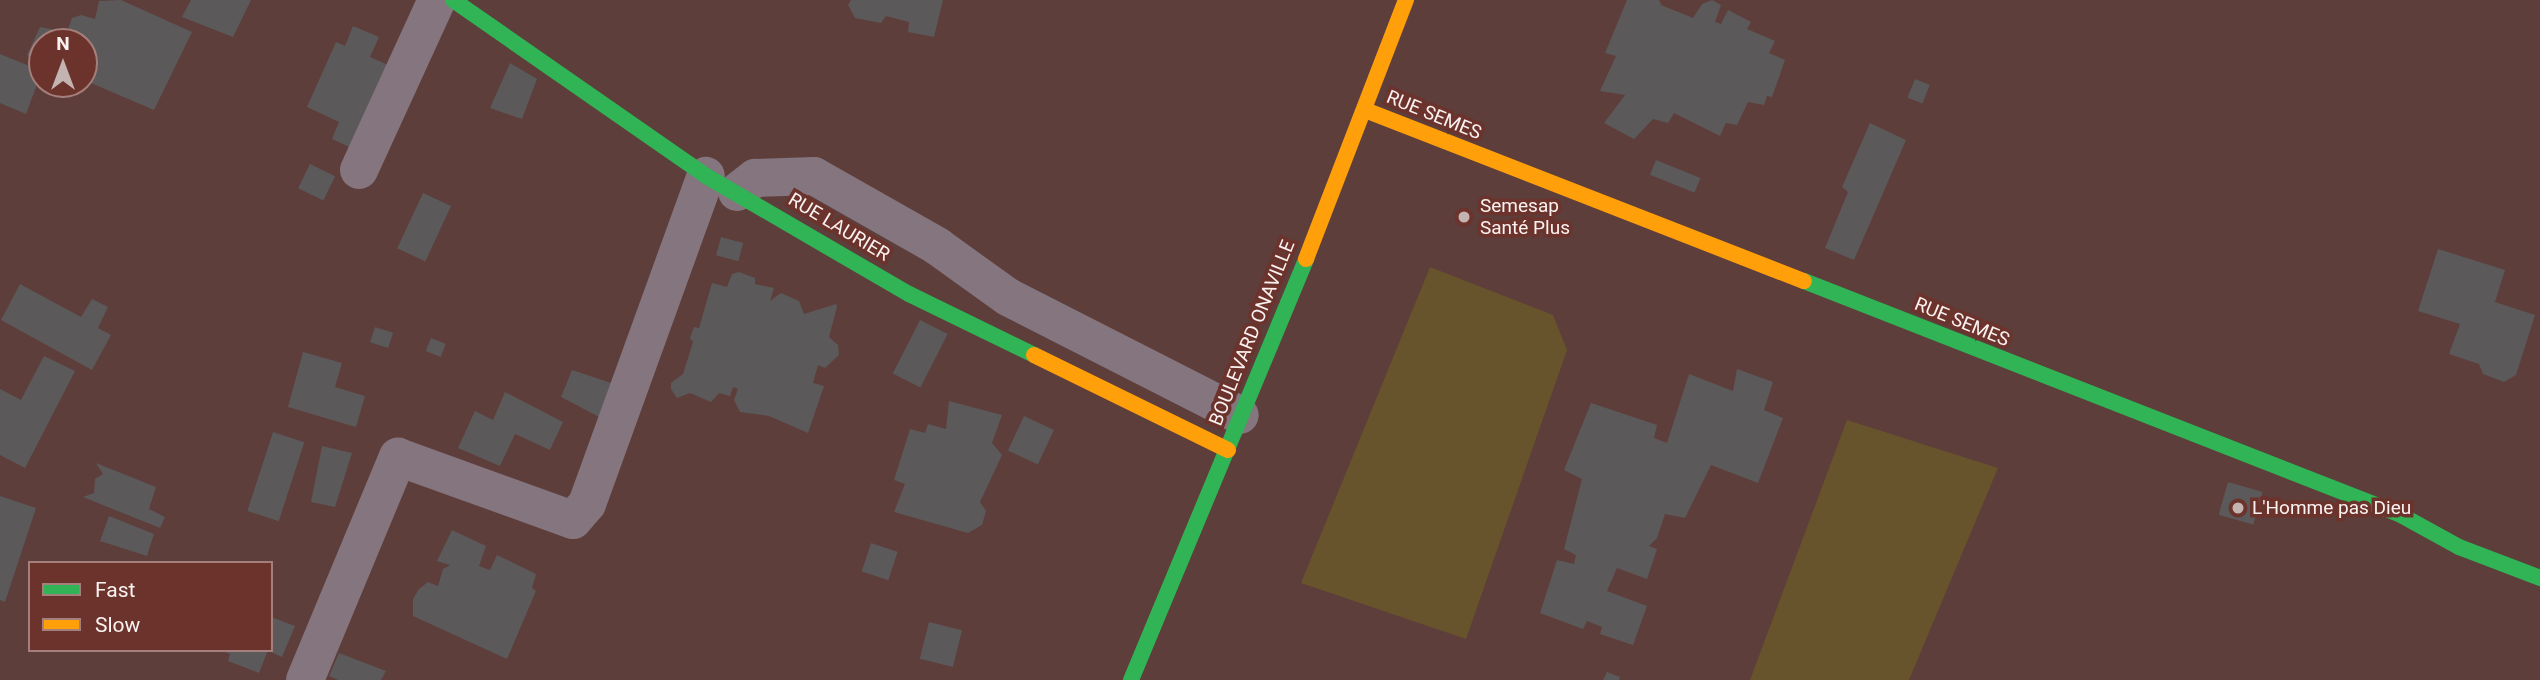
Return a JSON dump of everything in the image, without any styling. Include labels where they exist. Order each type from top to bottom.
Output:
[{"type":"street","points":[[359,170],[438,0]]},
{"type":"street","name":"RUE LAURIER","points":[[453,0],[721,184],[909,294],[1234,433]]},
{"type":"street","name":"BOULEVARD ONAVILLE","points":[[1131,680],[1365,110],[1406,0]]},
{"type":"street","name":"RUE SEMES","points":[[1365,110],[2399,514],[2459,548],[2540,578]]},
{"type":"street","points":[[304,680],[398,457],[573,520],[587,504],[721,184],[755,178],[814,176],[937,246],[1008,297],[1234,433]]},
{"type":"shaded area","points":[[1430,267],[1553,315],[1567,350],[1466,639],[1301,583]]},
{"type":"shaded area","points":[[1847,420],[1998,468],[1909,680],[1750,680]]},
{"type":"building","points":[[121,0],[192,32],[154,110],[98,86],[98,28],[68,28],[72,18],[81,15],[95,19],[99,1]]},
{"type":"building","points":[[191,0],[251,0],[233,37],[182,17]]},
{"type":"building","points":[[851,0],[943,0],[934,37],[908,32],[909,22],[886,16],[881,23],[855,18],[848,5]]},
{"type":"building","points":[[1627,0],[1659,0],[1661,5],[1693,18],[1702,4],[1712,0],[1721,5],[1715,22],[1721,24],[1728,10],[1751,22],[1747,29],[1775,41],[1769,53],[1785,60],[1772,97],[1767,96],[1764,105],[1748,102],[1737,125],[1726,123],[1720,136],[1674,113],[1668,123],[1653,119],[1634,139],[1604,123],[1625,95],[1600,91],[1616,56],[1605,53]]},
{"type":"building","points":[[353,26],[379,37],[370,57],[393,67],[356,150],[332,139],[339,122],[307,107],[336,42],[345,46]]},
{"type":"building","points":[[0,54],[28,65],[28,98],[32,98],[26,114],[0,103]]},
{"type":"building","points":[[510,63],[537,79],[522,119],[490,108]]},
{"type":"building","points":[[1915,79],[1930,85],[1922,104],[1908,98]]},
{"type":"building","points":[[1870,123],[1906,140],[1854,260],[1825,248],[1848,192],[1842,187]]},
{"type":"building","points":[[1656,160],[1701,178],[1695,193],[1650,175]]},
{"type":"building","points":[[310,164],[335,176],[323,201],[298,188]]},
{"type":"building","points":[[423,193],[451,206],[425,261],[397,248]]},
{"type":"building","points":[[721,237],[743,243],[738,261],[716,255]]},
{"type":"building","points":[[2438,249],[2505,270],[2495,302],[2535,315],[2516,375],[2504,382],[2483,374],[2479,364],[2449,354],[2460,324],[2418,311]]},
{"type":"building","points":[[739,272],[755,278],[755,284],[774,288],[770,301],[781,293],[799,301],[804,314],[836,304],[829,337],[838,345],[839,355],[825,368],[818,365],[813,383],[824,386],[808,433],[769,416],[740,412],[734,400],[738,389],[733,387],[730,396],[719,393],[711,402],[690,393],[677,398],[671,389],[671,383],[683,374],[693,342],[690,338],[694,327],[699,328],[712,283],[727,287],[732,274]]},
{"type":"building","points":[[20,284],[81,317],[92,299],[108,307],[98,328],[111,335],[92,370],[1,320]]},
{"type":"building","points":[[920,320],[948,334],[920,388],[893,373]]},
{"type":"building","points":[[375,327],[393,333],[388,348],[370,342]]},
{"type":"building","points":[[431,338],[446,344],[441,357],[426,351]]},
{"type":"building","points":[[303,352],[342,363],[335,387],[365,396],[356,427],[288,407]]},
{"type":"building","points":[[44,356],[75,371],[25,468],[0,455],[0,389],[21,400]]},
{"type":"building","points":[[1737,369],[1773,382],[1764,410],[1783,418],[1758,483],[1711,465],[1685,518],[1665,514],[1657,538],[1649,546],[1657,549],[1647,579],[1617,568],[1607,591],[1647,606],[1633,645],[1600,634],[1602,627],[1587,621],[1583,629],[1540,613],[1557,560],[1574,564],[1576,555],[1564,549],[1582,479],[1564,470],[1591,403],[1657,425],[1654,438],[1667,443],[1689,374],[1733,391]]},
{"type":"building","points":[[572,370],[614,384],[603,419],[561,397]]},
{"type":"building","points":[[505,392],[563,422],[550,450],[515,434],[500,466],[458,448],[475,411],[493,420]]},
{"type":"building","points":[[949,401],[1002,415],[992,443],[1002,455],[980,502],[986,511],[982,525],[968,533],[894,512],[905,484],[894,480],[910,429],[925,433],[928,424],[946,429]]},
{"type":"building","points":[[1024,416],[1054,430],[1038,464],[1008,450]]},
{"type":"building","points":[[273,432],[304,442],[279,521],[247,511]]},
{"type":"building","points":[[322,446],[352,453],[335,507],[311,502]]},
{"type":"building","points":[[96,463],[156,487],[149,509],[165,517],[160,528],[83,497],[94,493],[95,479],[103,474]]},
{"type":"building","points":[[2228,482],[2263,492],[2253,525],[2219,515]]},
{"type":"building","points":[[0,496],[36,508],[5,602],[0,600]]},
{"type":"building","points":[[109,516],[154,534],[147,556],[100,541]]},
{"type":"building","points":[[452,530],[486,546],[479,566],[490,570],[497,555],[536,574],[532,588],[536,591],[507,659],[413,616],[413,599],[419,589],[428,582],[438,586],[443,569],[450,565],[437,561]]},
{"type":"building","points":[[871,543],[898,552],[888,580],[862,572]]},
{"type":"building","points":[[273,618],[295,626],[282,657],[271,652]]},
{"type":"building","points":[[929,622],[962,630],[953,667],[920,659]]},
{"type":"building","points":[[225,652],[267,652],[259,673],[228,661],[230,654]]},
{"type":"building","points":[[339,653],[386,671],[381,680],[338,680],[329,676]]},
{"type":"building","points":[[1607,672],[1620,677],[1619,680],[1603,680]]},
{"type":"traffic: fast","points":[[453,0],[706,176],[909,294],[1034,355]]},
{"type":"traffic: fast","points":[[1131,680],[1306,259]]},
{"type":"traffic: fast","points":[[1804,281],[2399,514],[2459,547],[2540,578]]},
{"type":"traffic: slow","points":[[1306,259],[1406,0]]},
{"type":"traffic: slow","points":[[1365,110],[1804,281]]},
{"type":"traffic: slow","points":[[1034,355],[1228,450]]},
{"type":"place","name":"Semesap Santé Plus","points":[[1464,217]]},
{"type":"place","name":"L'Homme pas Dieu","points":[[2238,508]]}]
